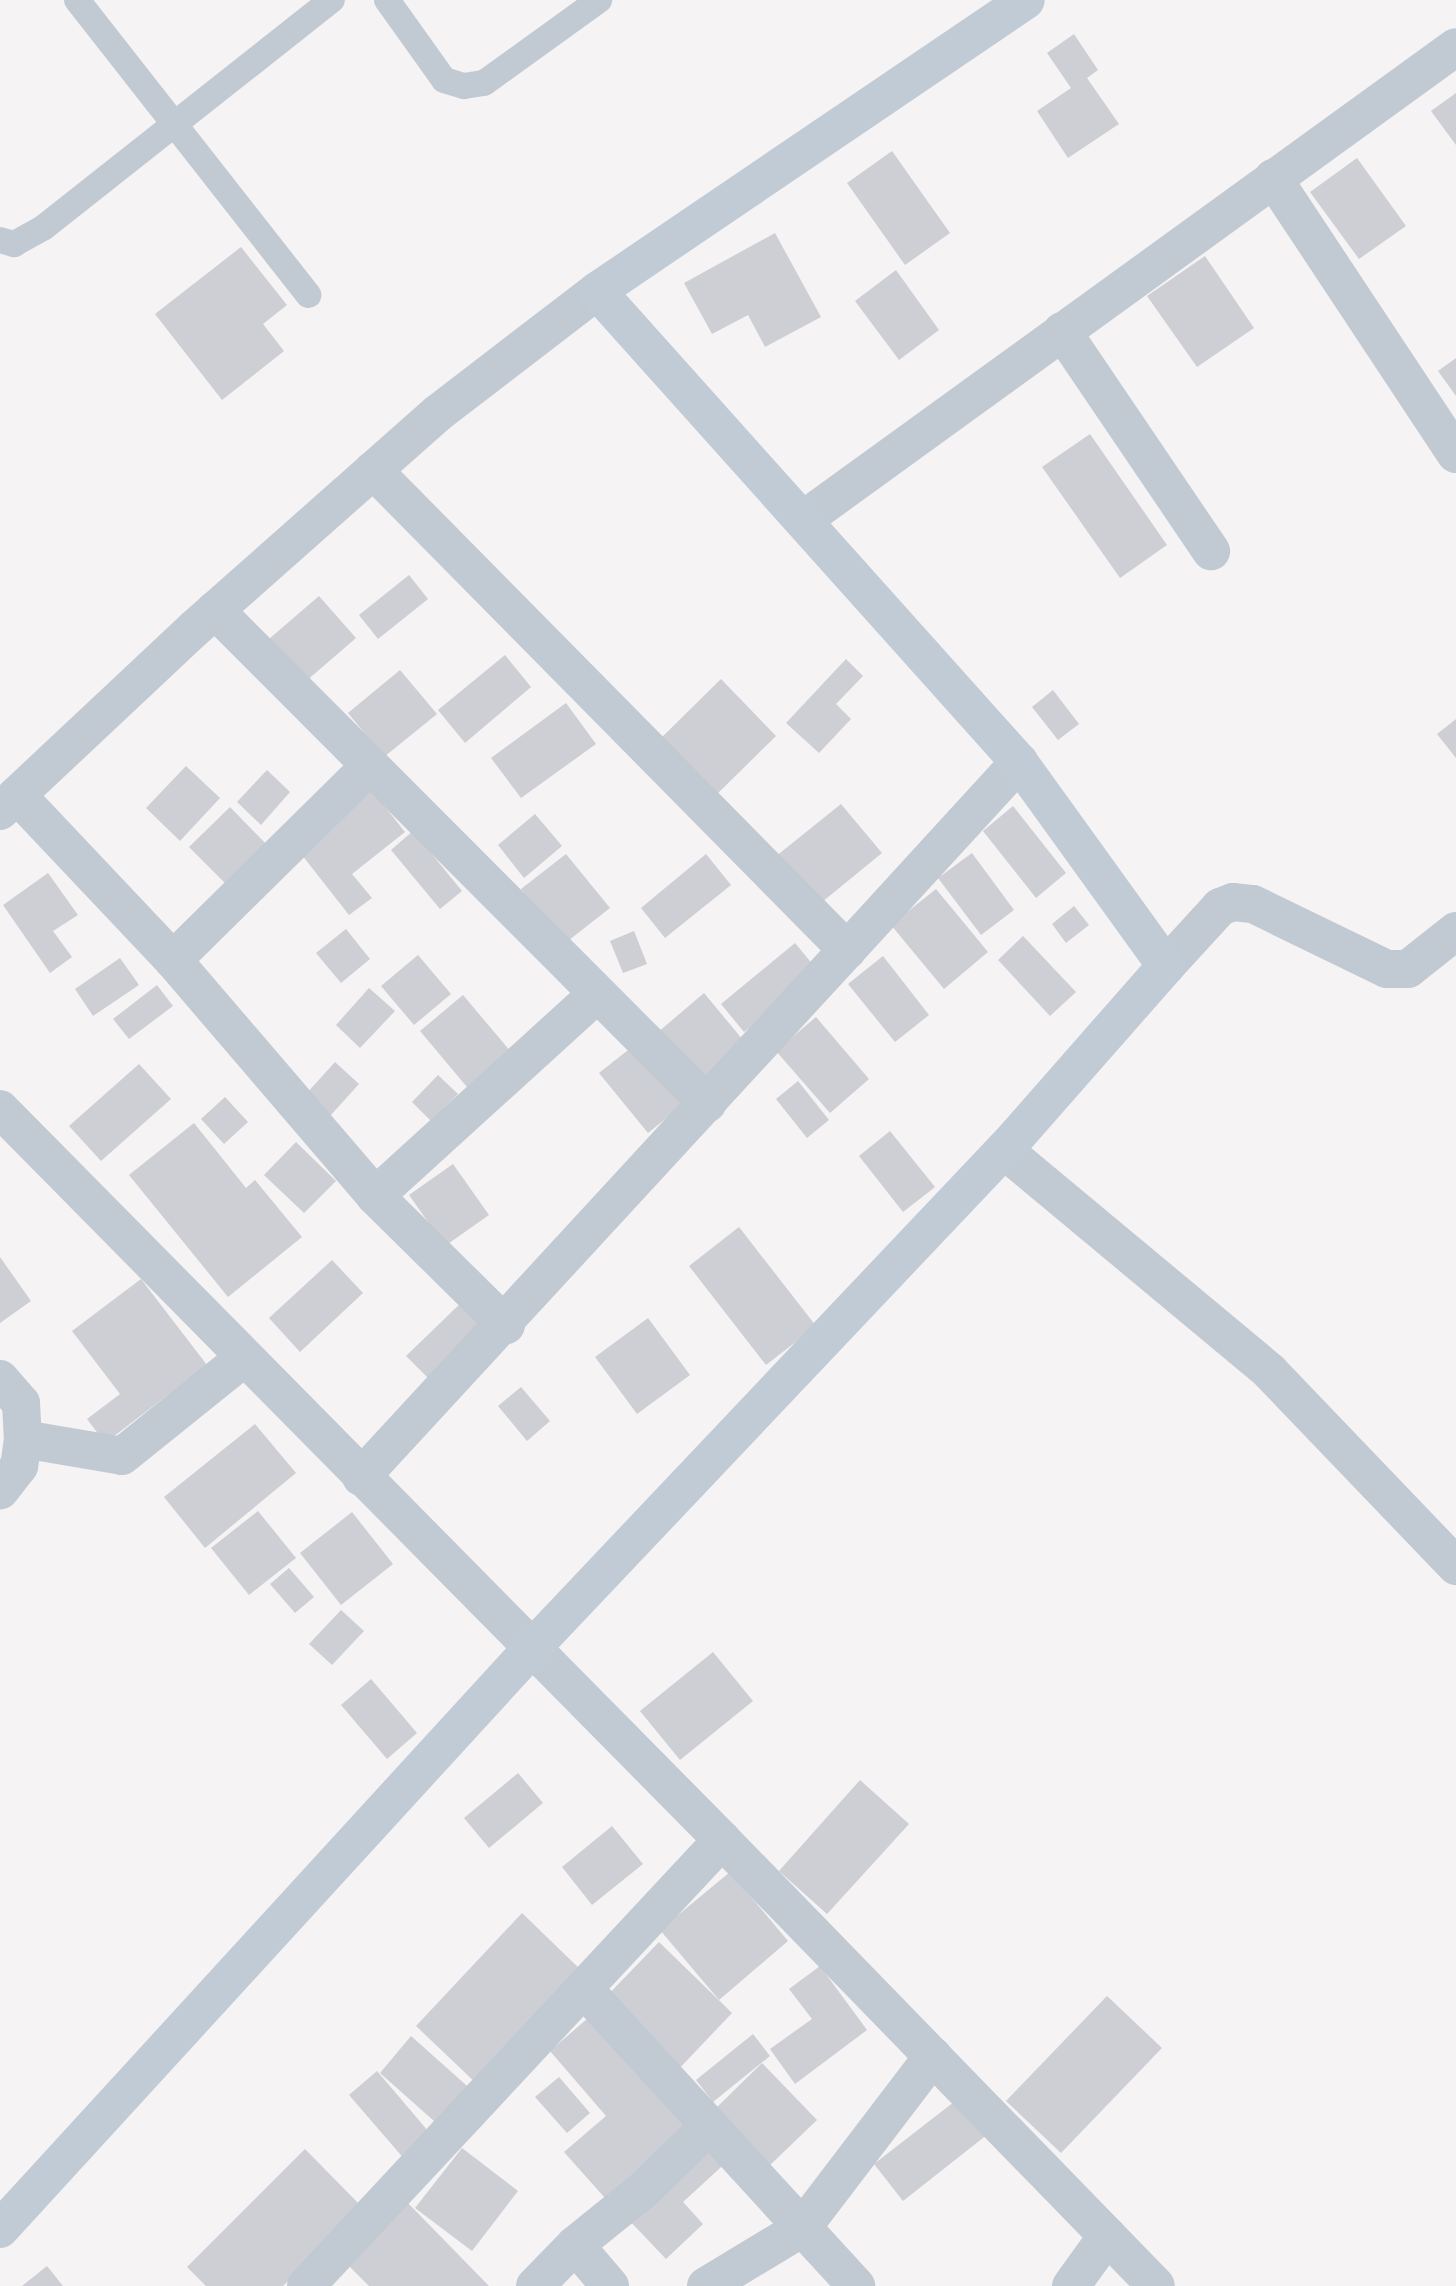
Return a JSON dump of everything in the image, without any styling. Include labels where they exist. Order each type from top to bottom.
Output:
[{"type":"street","points":[[506,1325],[375,1196],[173,960],[9,803],[215,610],[500,361],[597,291],[1026,0]]},
{"type":"street","points":[[803,520],[1456,47]]},
{"type":"street","points":[[1273,178],[1456,454]]},
{"type":"street","points":[[597,291],[1019,762],[1166,966]]},
{"type":"street","points":[[1062,331],[1211,551]]},
{"type":"street","points":[[373,470],[847,950]]},
{"type":"street","points":[[215,610],[707,1102]]},
{"type":"street","points":[[361,1477],[506,1325],[1019,762]]},
{"type":"street","points":[[173,960],[370,766]]},
{"type":"street","points":[[0,2229],[533,1647],[1004,1150],[1220,907],[1233,902],[1252,904],[1387,969],[1408,969],[1456,931]]},
{"type":"street","points":[[375,1196],[597,994]]},
{"type":"street","points":[[0,1109],[361,1477],[533,1647],[1156,2286]]},
{"type":"street","points":[[1004,1150],[1270,1372],[1456,1566]]},
{"type":"street","points":[[23,1438],[122,1455],[244,1358]]},
{"type":"street","points":[[0,1379],[21,1402],[23,1438],[19,1466],[0,1490]]},
{"type":"street","points":[[306,2286],[722,1840]]},
{"type":"street","points":[[584,1989],[856,2286]]},
{"type":"street","points":[[706,2286],[802,2228],[933,2056]]},
{"type":"street","points":[[536,2286],[575,2245],[642,2192],[709,2126]]},
{"type":"street","points":[[1071,2286],[1108,2236]]},
{"type":"street","points":[[575,2245],[610,2286]]},
{"type":"lane","points":[[76,0],[308,295]]},
{"type":"lane","points":[[0,240],[15,244],[43,228],[332,0]]},
{"type":"lane","points":[[387,0],[444,80],[464,86],[484,83],[599,0]]},
{"type":"building","points":[[1074,34],[1098,70],[1087,78],[1119,124],[1068,158],[1037,111],[1071,88],[1047,53]]},
{"type":"building","points":[[1456,93],[1456,145],[1431,111]]},
{"type":"building","points":[[892,151],[950,233],[905,265],[847,183]]},
{"type":"building","points":[[1357,158],[1406,226],[1359,259],[1310,192]]},
{"type":"building","points":[[775,233],[821,317],[765,347],[748,315],[712,334],[684,283]]},
{"type":"building","points":[[241,247],[287,305],[263,324],[284,351],[222,400],[155,314]]},
{"type":"building","points":[[1205,256],[1254,328],[1197,367],[1147,296]]},
{"type":"building","points":[[896,270],[939,330],[899,360],[855,301]]},
{"type":"building","points":[[1456,358],[1456,396],[1438,371]]},
{"type":"building","points":[[1090,434],[1167,545],[1120,578],[1042,467]]},
{"type":"building","points":[[409,575],[428,599],[378,639],[359,615]]},
{"type":"building","points":[[319,596],[356,638],[305,682],[269,639]]},
{"type":"building","points":[[505,655],[531,687],[465,743],[438,710]]},
{"type":"building","points":[[846,659],[863,676],[836,704],[851,719],[819,753],[786,723]]},
{"type":"building","points":[[400,670],[437,714],[384,757],[348,713]]},
{"type":"building","points":[[721,679],[776,736],[712,799],[657,742]]},
{"type":"building","points":[[1053,690],[1079,724],[1058,740],[1032,707]]},
{"type":"building","points":[[566,703],[596,744],[521,798],[491,758]]},
{"type":"building","points":[[1456,719],[1456,758],[1437,734]]},
{"type":"building","points":[[186,766],[220,798],[180,841],[146,808]]},
{"type":"building","points":[[267,770],[290,792],[261,825],[237,802]]},
{"type":"building","points":[[367,784],[405,832],[352,874],[372,898],[349,915],[298,850]]},
{"type":"building","points":[[841,804],[882,853],[816,907],[775,857]]},
{"type":"building","points":[[1013,806],[1066,873],[1036,898],[983,831]]},
{"type":"building","points":[[230,807],[270,848],[230,888],[189,847]]},
{"type":"building","points":[[535,814],[562,846],[524,878],[498,845]]},
{"type":"building","points":[[413,831],[462,891],[440,909],[391,850]]},
{"type":"building","points":[[972,853],[1014,910],[981,935],[938,878]]},
{"type":"building","points":[[566,854],[610,908],[564,944],[521,889]]},
{"type":"building","points":[[706,854],[731,885],[665,938],[641,908]]},
{"type":"building","points":[[48,873],[78,915],[53,931],[72,957],[50,973],[3,905]]},
{"type":"building","points":[[936,889],[988,952],[944,989],[891,925]]},
{"type":"building","points":[[1074,906],[1089,925],[1066,943],[1052,924]]},
{"type":"building","points":[[346,929],[370,959],[341,983],[316,953]]},
{"type":"building","points":[[634,931],[647,964],[623,973],[610,941]]},
{"type":"building","points":[[1023,936],[1076,992],[1050,1016],[998,960]]},
{"type":"building","points":[[795,943],[819,972],[744,1032],[721,1004]]},
{"type":"building","points":[[418,955],[451,994],[414,1025],[381,986]]},
{"type":"building","points":[[883,956],[929,1015],[895,1042],[848,984]]},
{"type":"building","points":[[120,958],[139,985],[93,1016],[75,989]]},
{"type":"building","points":[[157,985],[173,1006],[129,1039],[113,1019]]},
{"type":"building","points":[[369,988],[395,1011],[360,1048],[336,1025]]},
{"type":"building","points":[[704,993],[748,1046],[701,1086],[657,1033]]},
{"type":"building","points":[[463,995],[511,1052],[467,1087],[420,1031]]},
{"type":"building","points":[[816,1017],[869,1079],[830,1113],[776,1051]]},
{"type":"building","points":[[637,1043],[685,1103],[648,1133],[599,1073]]},
{"type":"building","points":[[335,1062],[359,1084],[330,1116],[306,1094]]},
{"type":"building","points":[[139,1064],[171,1099],[101,1161],[69,1126]]},
{"type":"building","points":[[438,1075],[458,1094],[431,1121],[412,1102]]},
{"type":"building","points":[[798,1081],[829,1120],[807,1138],[776,1099]]},
{"type":"building","points":[[225,1097],[248,1122],[224,1144],[201,1119]]},
{"type":"building","points":[[194,1123],[246,1188],[255,1180],[302,1237],[228,1297],[129,1175]]},
{"type":"building","points":[[890,1131],[935,1187],[903,1212],[859,1156]]},
{"type":"building","points":[[296,1142],[336,1181],[304,1213],[264,1175]]},
{"type":"building","points":[[453,1164],[489,1215],[445,1246],[409,1195]]},
{"type":"building","points":[[739,1227],[816,1326],[766,1365],[689,1266]]},
{"type":"building","points":[[0,1257],[31,1301],[0,1323]]},
{"type":"building","points":[[332,1260],[363,1293],[300,1352],[269,1318]]},
{"type":"building","points":[[141,1279],[207,1365],[105,1443],[87,1419],[120,1394],[72,1331]]},
{"type":"building","points":[[464,1300],[489,1326],[432,1382],[406,1356]]},
{"type":"building","points":[[648,1318],[690,1375],[637,1414],[595,1357]]},
{"type":"building","points":[[521,1387],[550,1421],[527,1441],[498,1406]]},
{"type":"building","points":[[255,1424],[296,1473],[205,1548],[164,1497]]},
{"type":"building","points":[[258,1511],[296,1558],[249,1595],[211,1548]]},
{"type":"building","points":[[352,1512],[393,1564],[341,1605],[300,1553]]},
{"type":"building","points":[[289,1568],[314,1597],[295,1613],[270,1584]]},
{"type":"building","points":[[341,1610],[364,1631],[332,1665],[309,1644]]},
{"type":"building","points":[[713,1652],[753,1701],[680,1760],[640,1711]]},
{"type":"building","points":[[371,1679],[417,1733],[387,1759],[341,1705]]},
{"type":"building","points":[[518,1773],[543,1803],[489,1848],[464,1818]]},
{"type":"building","points":[[860,1780],[909,1824],[827,1914],[779,1871]]},
{"type":"building","points":[[612,1826],[643,1864],[592,1905],[562,1867]]},
{"type":"building","points":[[730,1872],[788,1941],[719,2000],[660,1930]]},
{"type":"building","points":[[522,1913],[584,1973],[478,2085],[416,2026]]},
{"type":"building","points":[[659,1942],[732,2013],[675,2073],[601,2002]]},
{"type":"building","points":[[820,1966],[867,2030],[795,2084],[770,2049],[812,2019],[789,1989]]},
{"type":"building","points":[[1107,1996],[1162,2048],[1061,2153],[1006,2101]]},
{"type":"building","points":[[595,2012],[693,2124],[613,2207],[564,2152],[606,2116],[550,2051]]},
{"type":"building","points":[[753,2034],[770,2056],[713,2102],[696,2080]]},
{"type":"building","points":[[411,2036],[475,2093],[443,2129],[380,2073]]},
{"type":"building","points":[[762,2063],[817,2120],[768,2167],[713,2111]]},
{"type":"building","points":[[377,2071],[434,2138],[406,2161],[349,2095]]},
{"type":"building","points":[[559,2077],[590,2113],[567,2133],[535,2097]]},
{"type":"building","points":[[959,2098],[988,2134],[903,2201],[874,2164]]},
{"type":"building","points":[[713,2138],[731,2158],[683,2202],[703,2224],[666,2259],[627,2218]]},
{"type":"building","points":[[462,2148],[518,2191],[472,2251],[415,2208]]},
{"type":"building","points":[[305,2149],[362,2207],[283,2286],[206,2286],[187,2267]]},
{"type":"building","points":[[403,2198],[489,2286],[369,2286],[341,2258]]},
{"type":"building","points":[[47,2266],[63,2286],[22,2286]]}]
